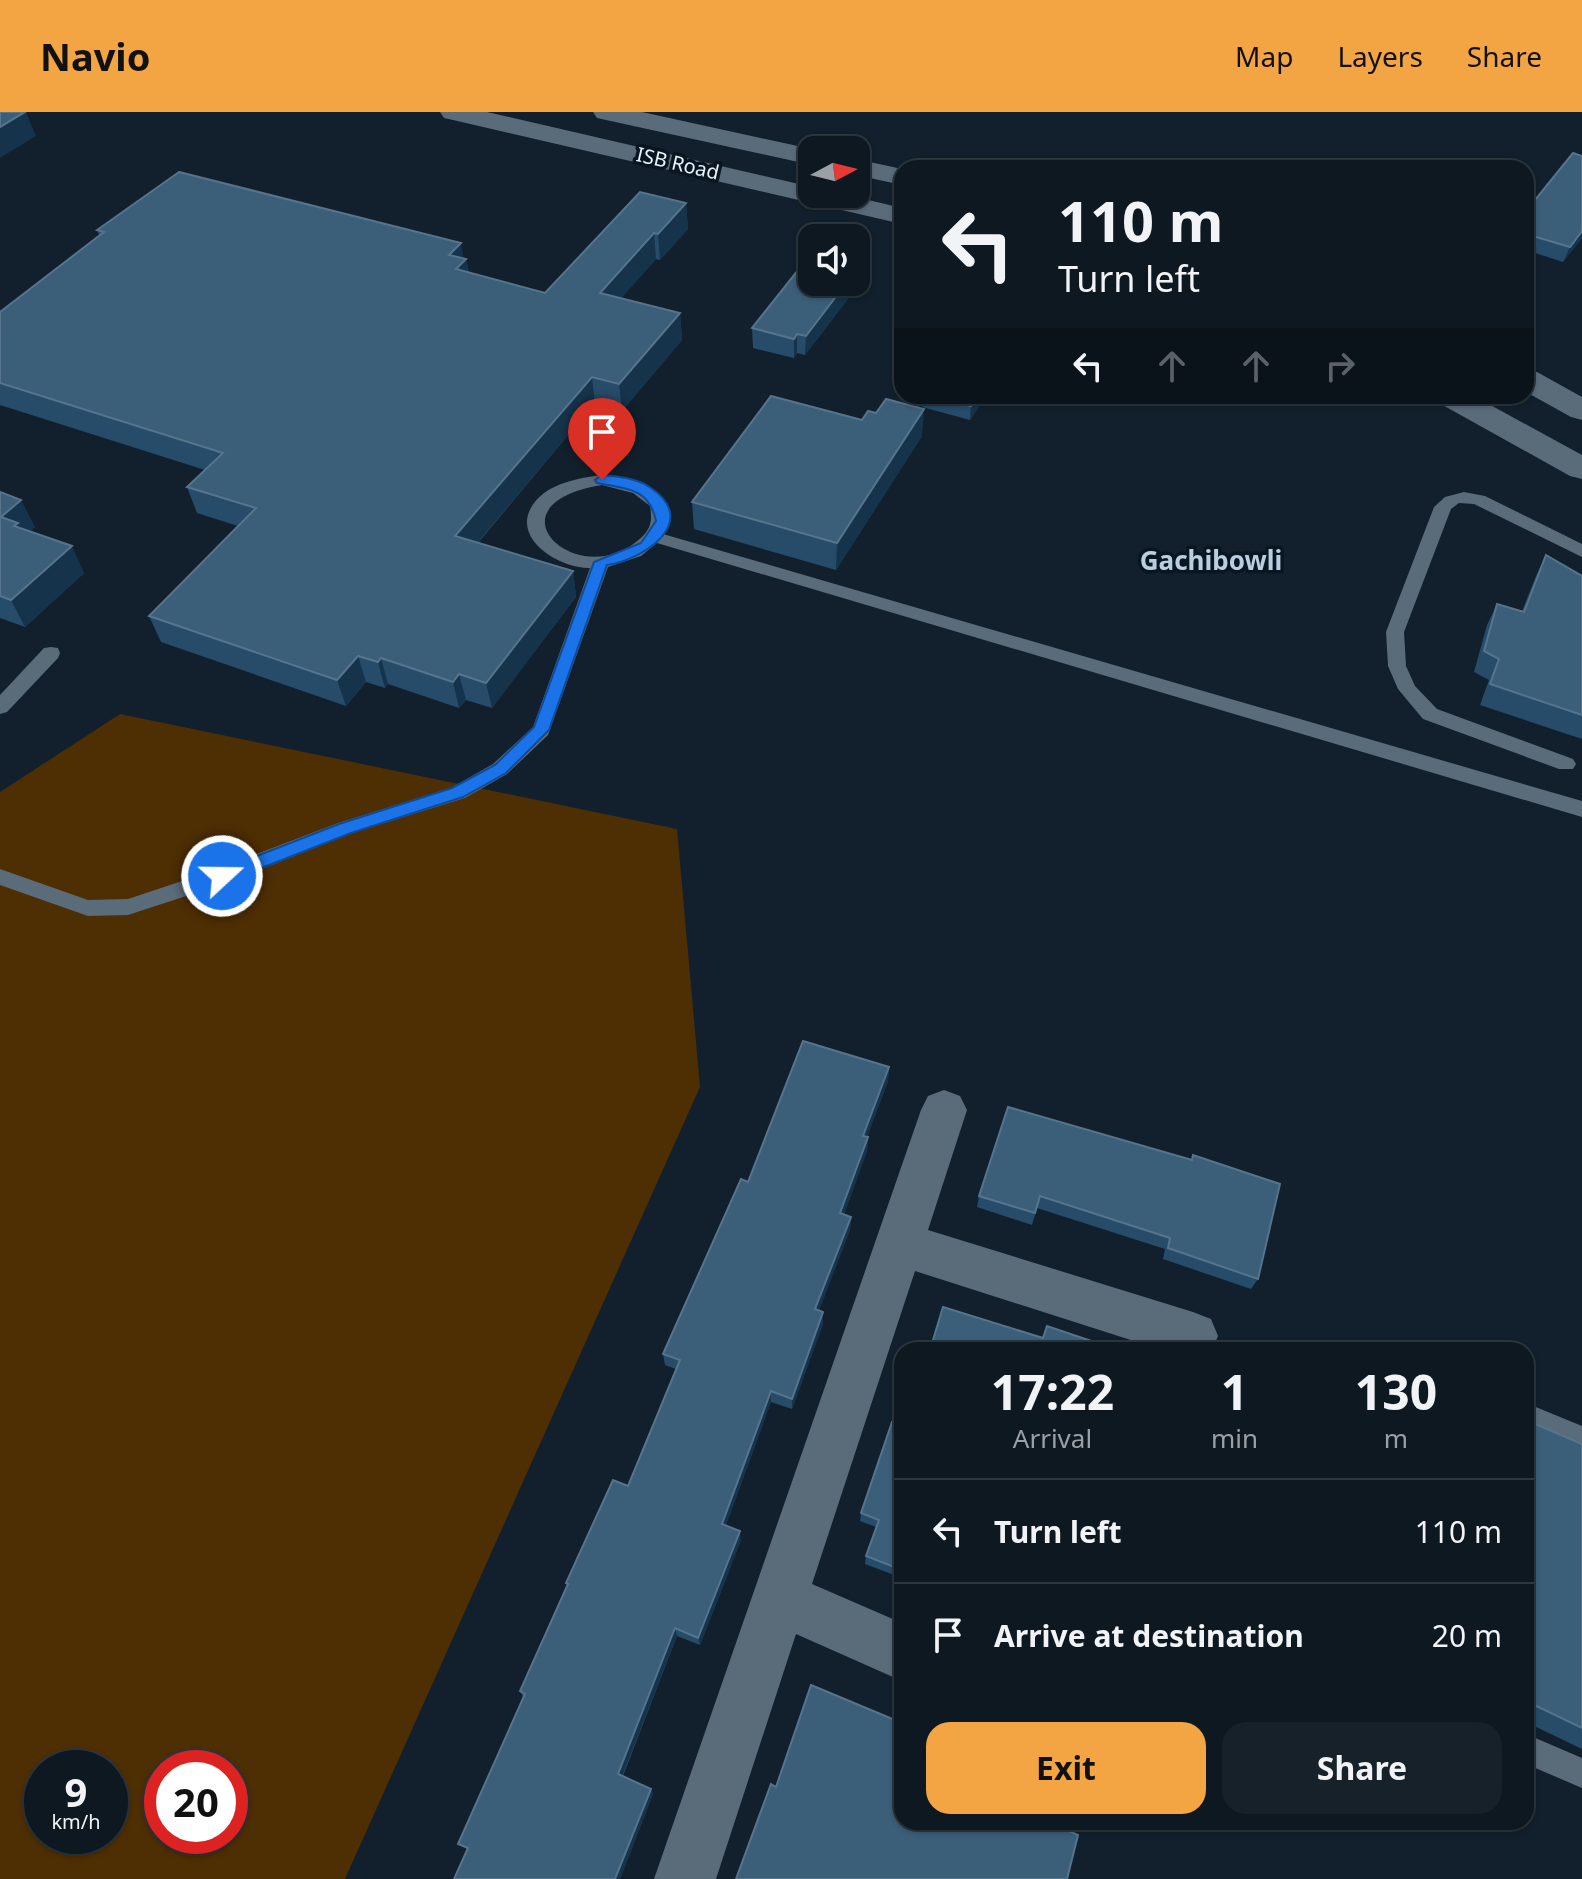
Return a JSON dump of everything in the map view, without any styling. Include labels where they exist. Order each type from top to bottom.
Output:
[{"type":"main road","name":"ISB Road","points":[[453,112],[894,214]]},
{"type":"main road","name":"ISB Road","points":[[606,112],[798,154]]},
{"type":"main road","points":[[722,173],[748,143]]},
{"type":"main road","points":[[870,170],[894,175]]},
{"type":"main road","points":[[1534,383],[1582,410]]},
{"type":"main road","points":[[1464,404],[1582,469]]},
{"type":"main road","points":[[685,1879],[944,1110]]},
{"type":"main road","points":[[898,1243],[1193,1336]]},
{"type":"main road","points":[[778,1598],[894,1649]]},
{"type":"lane","points":[[590,481],[627,482],[647,491],[660,505],[663,521],[655,537],[633,554],[601,562],[575,560],[553,552],[540,538],[535,522],[541,506],[556,492],[590,481]]},
{"type":"lane","points":[[1566,764],[1430,714],[1407,689],[1397,666],[1395,632],[1443,507],[1450,499],[1464,497],[1479,500],[1582,551]]},
{"type":"lane","points":[[655,537],[1582,809]]},
{"type":"lane","points":[[0,877],[88,908],[128,907],[222,876],[345,828],[458,793],[500,769],[541,730],[601,562]]},
{"type":"lane","points":[[0,707],[51,653]]},
{"type":"lane","points":[[1534,1419],[1582,1439]]},
{"type":"lane","points":[[1534,1752],[1582,1773]]},
{"type":"shaded area","points":[[120,714],[677,829],[700,1087],[345,1879],[0,1879],[0,792]]},
{"type":"building","points":[[0,112],[25,112],[0,127]]},
{"type":"building","points":[[1573,153],[1582,156],[1582,231],[1570,247],[1534,236],[1534,201]]},
{"type":"building","points":[[179,172],[461,243],[449,255],[466,259],[456,269],[545,293],[640,192],[686,203],[658,234],[654,233],[600,293],[680,313],[619,384],[592,377],[455,536],[573,571],[486,683],[459,674],[453,682],[381,658],[378,662],[358,656],[337,680],[149,616],[256,508],[187,487],[223,453],[0,383],[0,312],[104,232],[97,230]]},
{"type":"building","points":[[798,270],[798,296],[836,296],[806,336],[797,334],[794,339],[752,328]]},
{"type":"building","points":[[771,396],[862,420],[868,411],[876,413],[886,399],[894,401],[894,404],[924,409],[837,543],[692,502]]},
{"type":"building","points":[[0,492],[21,500],[1,517],[18,523],[14,526],[72,546],[11,600],[0,596]]},
{"type":"building","points":[[1546,555],[1582,576],[1582,715],[1490,684],[1499,659],[1484,651],[1497,604],[1524,612]]},
{"type":"building","points":[[803,1041],[889,1067],[863,1136],[868,1137],[840,1213],[851,1217],[815,1309],[823,1312],[792,1399],[771,1391],[722,1524],[740,1531],[698,1638],[675,1628],[618,1774],[651,1789],[615,1879],[454,1879],[468,1848],[458,1844],[525,1694],[520,1691],[613,1480],[628,1486],[680,1360],[663,1354],[741,1179],[748,1182]]},
{"type":"building","points":[[1008,1107],[1192,1160],[1193,1155],[1280,1184],[1258,1279],[1168,1248],[1170,1238],[1040,1196],[1035,1213],[979,1196]]},
{"type":"building","points":[[943,1307],[1043,1338],[1047,1326],[1094,1342],[932,1342]]},
{"type":"building","points":[[892,1422],[894,1567],[866,1556],[879,1520],[861,1513]]},
{"type":"building","points":[[1534,1423],[1582,1444],[1582,1728],[1534,1705]]},
{"type":"building","points":[[811,1685],[894,1720],[894,1830],[1067,1830],[1078,1835],[1067,1879],[736,1879],[771,1784],[776,1787]]},
{"type":"district","name":"Gachibowli","points":[[1211,560]]},
{"type":"route","points":[[222,876],[345,828],[458,793],[500,769],[541,730],[601,562],[633,554],[646,546],[663,521],[660,505],[647,491],[627,482],[602,480]]}]
